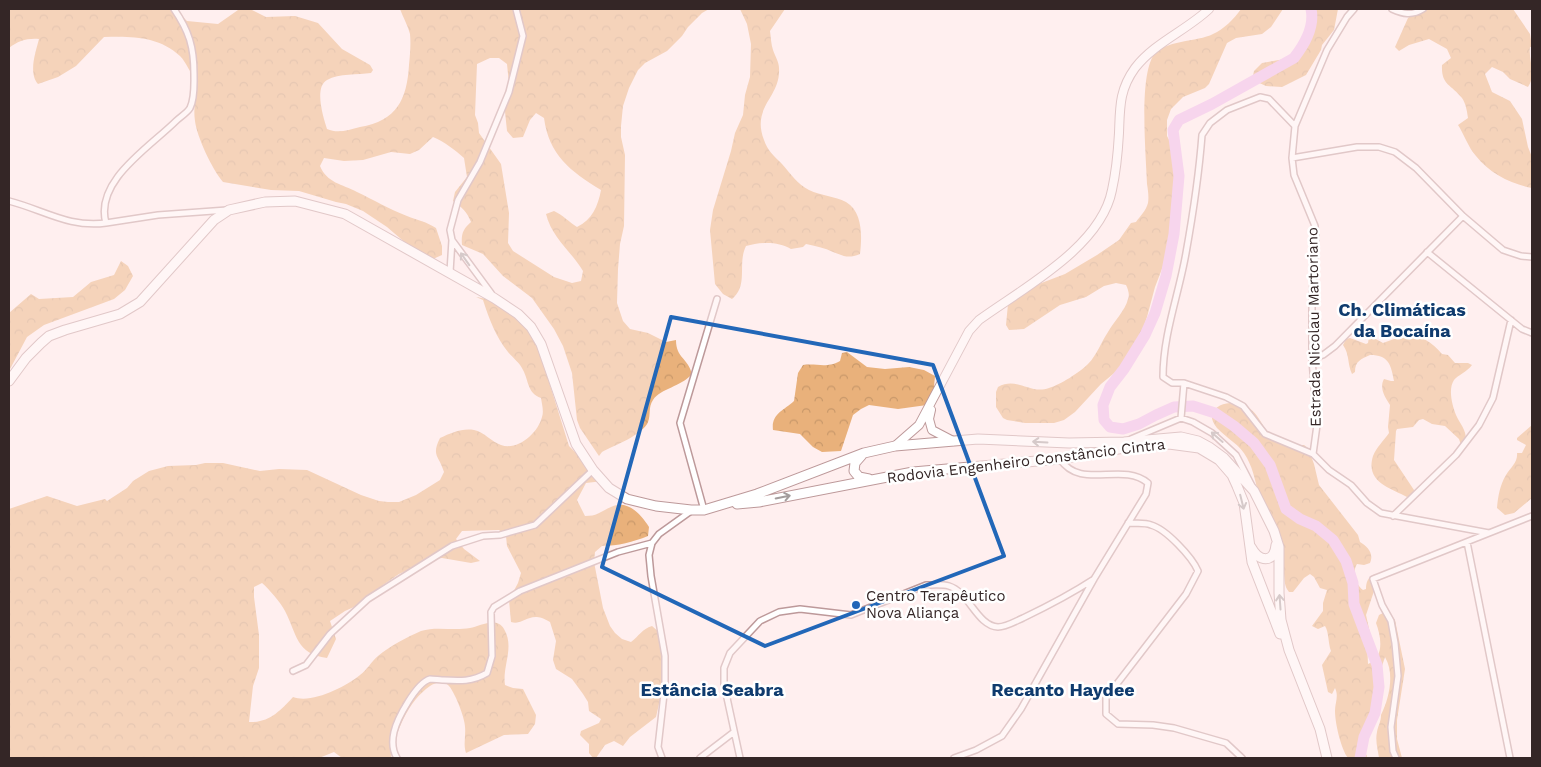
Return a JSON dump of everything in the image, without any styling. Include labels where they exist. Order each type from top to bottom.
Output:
[{"type":"main road","points":[[896,446],[919,425],[970,331],[979,320],[1059,264],[1085,239],[1100,220],[1112,191],[1119,134],[1120,103],[1124,87],[1135,68],[1149,53],[1210,9]]},
{"type":"main road","name":"Rodovia Engenheiro Constâncio Cintra","points":[[9,381],[26,358],[49,336],[72,327],[120,314],[140,302],[214,220],[229,210],[265,202],[295,201],[345,214],[450,272],[518,314],[531,327],[541,344],[576,444],[593,470],[609,488],[627,499],[656,506],[704,510],[757,494],[864,453],[896,446],[978,439],[1069,443],[1124,442],[1181,436],[1198,441],[1224,458],[1254,491],[1274,531],[1279,547],[1281,620],[1289,650],[1320,729],[1327,758]]},
{"type":"main road","points":[[933,401],[929,419],[932,430],[953,441]]},
{"type":"main road","name":"Rodovia Engenheiro Constâncio Cintra","points":[[717,506],[759,502],[913,472],[1060,459],[1124,448],[1169,444],[1199,448],[1219,460],[1232,475],[1244,503],[1252,562],[1279,634],[1289,650]]},
{"type":"main road","points":[[864,453],[855,463],[854,471],[859,477],[872,479]]},
{"type":"main road","points":[[1248,540],[1258,557],[1268,558],[1275,553],[1274,531]]},
{"type":"street","points":[[106,223],[103,215],[106,193],[135,157],[190,108],[194,87],[193,51],[184,24],[174,9]]},
{"type":"street","points":[[450,272],[452,240],[450,230],[458,200],[480,162],[509,92],[523,36],[516,9]]},
{"type":"street","name":"Estrada Nicolau Martoriano","points":[[1313,454],[1317,425],[1312,359],[1315,226],[1294,176],[1292,158],[1295,126],[1327,50],[1354,9]]},
{"type":"street","points":[[1392,9],[1402,14],[1411,14],[1422,9]]},
{"type":"street","points":[[1295,126],[1270,99],[1260,97],[1227,110],[1210,123],[1202,135],[1186,254],[1168,330],[1163,360],[1163,376],[1172,383],[1184,383],[1226,397],[1243,406],[1265,434],[1313,454],[1329,470],[1350,485],[1367,503],[1381,513],[1489,534]]},
{"type":"street","points":[[1292,158],[1357,147],[1379,147],[1395,152],[1416,168],[1463,216],[1503,250],[1521,256],[1532,257]]},
{"type":"street","points":[[9,202],[28,206],[49,216],[76,224],[92,225],[158,215],[229,210]]},
{"type":"street","points":[[1312,359],[1323,355],[1335,346],[1463,216]]},
{"type":"street","points":[[452,240],[494,298]]},
{"type":"street","points":[[1427,252],[1522,330],[1532,333]]},
{"type":"street","points":[[704,510],[680,423],[717,299]]},
{"type":"street","points":[[1393,516],[1456,455],[1479,425],[1493,398],[1511,320]]},
{"type":"street","points":[[1181,418],[1184,383]]},
{"type":"street","points":[[1124,442],[1181,418],[1193,422],[1212,433],[1236,454],[1254,491]]},
{"type":"street","points":[[954,758],[976,750],[1002,736],[1021,709],[1094,579],[1146,494],[1148,483],[1141,478],[1126,474],[1079,474],[1066,468],[1060,459]]},
{"type":"street","points":[[293,671],[306,665],[330,634],[368,598],[452,546],[483,536],[500,535],[535,524],[593,470]]},
{"type":"street","points":[[662,758],[658,747],[665,685],[665,656],[649,555],[652,543],[659,534],[691,510]]},
{"type":"street","points":[[1396,758],[1393,751],[1391,727],[1398,676],[1395,643],[1391,621],[1382,605],[1373,579],[1532,516]]},
{"type":"street","points":[[1128,523],[1149,524],[1159,528],[1194,561],[1198,571],[1186,594],[1106,698],[1106,714],[1118,724],[1167,727],[1226,743],[1242,758]]},
{"type":"street","points":[[1467,542],[1510,758]]},
{"type":"street","points":[[397,758],[393,751],[396,727],[409,700],[421,685],[430,679],[464,681],[476,679],[487,673],[492,656],[491,612],[494,607],[520,591],[609,555],[652,543]]},
{"type":"street","points":[[740,758],[724,684],[724,668],[730,653],[760,621],[779,612],[800,609],[851,615],[926,584],[939,584],[951,586],[963,596],[985,622],[998,627],[1060,601],[1094,579]]},
{"type":"street","points":[[700,758],[734,732]]},
{"type":"highlighted area","points":[[671,317],[933,365],[1004,556],[765,646],[602,567]]},
{"type":"green space","points":[[9,9],[175,9],[187,21],[218,24],[238,10],[245,9],[250,9],[266,17],[295,16],[318,23],[342,49],[370,65],[373,70],[371,73],[337,76],[323,84],[320,95],[327,129],[339,131],[383,120],[398,106],[402,98],[408,77],[410,34],[400,9],[709,9],[702,13],[688,27],[667,51],[645,63],[638,70],[623,106],[621,126],[621,137],[625,155],[624,226],[620,244],[617,303],[623,321],[630,329],[648,333],[666,342],[676,340],[678,351],[688,364],[692,374],[653,400],[645,427],[627,440],[602,452],[599,456],[580,428],[577,420],[572,373],[563,346],[554,329],[532,298],[503,276],[483,254],[462,245],[463,232],[471,222],[464,210],[453,201],[455,192],[467,177],[464,158],[450,146],[433,137],[419,150],[410,154],[391,152],[363,160],[344,161],[324,158],[320,166],[331,180],[436,228],[442,246],[442,255],[433,259],[408,245],[387,227],[363,211],[346,204],[299,191],[271,190],[223,182],[210,161],[196,128],[194,111],[198,82],[180,56],[163,44],[134,37],[104,37],[76,66],[58,77],[38,84],[33,68],[39,39],[23,40],[9,48]],"holes":[[[490,58],[499,58],[507,64],[509,84],[505,92],[504,102],[507,131],[513,138],[523,137],[530,120],[536,113],[544,118],[551,142],[563,161],[580,176],[601,190],[594,212],[587,221],[577,227],[554,211],[546,214],[557,237],[583,271],[581,281],[572,283],[554,277],[513,251],[508,243],[509,213],[501,164],[479,133],[475,115],[477,64]]]},
{"type":"green space","points":[[740,9],[785,9],[770,31],[772,48],[779,68],[776,87],[761,119],[761,128],[767,147],[805,188],[842,200],[852,206],[860,225],[861,240],[860,254],[849,257],[806,244],[803,247],[791,249],[786,246],[769,243],[746,246],[742,260],[742,281],[732,299],[723,294],[715,284],[710,230],[713,210],[735,133],[743,115],[745,95],[750,77],[751,44],[747,24]]},
{"type":"green space","points":[[1241,9],[1283,9],[1271,27],[1262,34],[1236,38],[1227,43],[1209,84],[1205,88],[1183,97],[1171,109],[1167,120],[1167,136],[1177,155],[1178,210],[1165,261],[1138,343],[1124,365],[1101,384],[1075,412],[1064,420],[1054,423],[1025,423],[1003,418],[996,407],[998,387],[1005,384],[1017,384],[1042,390],[1059,384],[1075,374],[1094,357],[1124,308],[1129,294],[1126,285],[1116,283],[1104,286],[1086,297],[1060,305],[1024,329],[1009,330],[1006,325],[1008,304],[1031,287],[1065,274],[1097,255],[1119,240],[1131,223],[1136,222],[1148,203],[1145,99],[1146,82],[1153,56],[1164,47],[1172,44],[1207,37],[1217,32]]},
{"type":"green space","points":[[1315,9],[1338,9],[1334,30],[1322,45],[1306,75],[1282,87],[1266,86],[1255,81],[1254,71],[1262,63],[1291,58],[1311,28]]},
{"type":"green space","points":[[1418,9],[1513,9],[1530,34],[1532,77],[1528,87],[1510,79],[1503,72],[1492,67],[1485,74],[1492,92],[1510,101],[1522,119],[1532,157],[1532,188],[1508,181],[1494,173],[1481,162],[1471,149],[1458,125],[1468,118],[1467,110],[1462,98],[1443,77],[1442,65],[1451,58],[1447,49],[1429,39],[1409,45],[1399,51],[1395,47],[1408,18]]},
{"type":"green space","points":[[121,261],[128,266],[133,276],[125,290],[114,299],[44,325],[27,337],[9,371],[9,313],[31,294],[39,299],[73,297],[91,282],[114,275]]},
{"type":"green space","points":[[476,297],[493,300],[501,305],[523,324],[536,340],[569,446],[584,457],[603,481],[586,483],[577,500],[585,516],[596,514],[617,505],[623,505],[638,513],[649,527],[648,536],[625,543],[602,546],[595,552],[594,562],[603,608],[615,633],[622,639],[631,642],[649,627],[652,626],[659,632],[669,669],[656,717],[630,737],[623,746],[614,741],[605,745],[596,758],[593,758],[589,753],[589,744],[580,735],[581,731],[599,723],[601,719],[589,711],[588,702],[572,679],[556,669],[553,660],[556,641],[550,622],[543,618],[532,617],[516,623],[511,622],[509,600],[521,573],[507,546],[506,536],[499,530],[462,531],[456,539],[464,549],[480,561],[471,563],[442,558],[433,559],[399,574],[363,603],[345,611],[330,621],[336,639],[327,658],[317,656],[303,647],[295,635],[285,611],[275,596],[262,583],[254,587],[259,635],[259,668],[253,686],[249,722],[256,722],[274,715],[293,697],[309,698],[337,689],[360,675],[376,658],[388,649],[421,631],[464,629],[493,622],[501,625],[507,636],[508,650],[505,685],[523,689],[536,715],[535,724],[528,734],[504,735],[466,753],[465,723],[461,711],[448,685],[441,682],[432,685],[422,692],[409,709],[399,728],[391,758],[342,758],[334,752],[319,758],[9,758],[9,509],[47,496],[77,506],[105,499],[107,501],[149,471],[168,466],[205,463],[223,463],[260,471],[279,469],[307,470],[361,495],[379,501],[399,502],[416,495],[440,480],[444,472],[436,452],[440,438],[461,430],[474,430],[501,445],[514,445],[532,434],[542,417],[541,398],[533,393],[522,367],[500,340],[490,321],[483,300]]},
{"type":"green space","points":[[1405,335],[1416,336],[1426,340],[1442,354],[1448,355],[1455,363],[1468,363],[1472,365],[1454,380],[1451,388],[1453,407],[1466,436],[1466,440],[1461,445],[1459,439],[1445,426],[1432,424],[1423,419],[1419,420],[1413,427],[1397,429],[1396,431],[1394,460],[1416,493],[1407,497],[1381,483],[1376,478],[1371,465],[1374,453],[1389,433],[1390,405],[1382,386],[1384,379],[1394,381],[1392,370],[1385,359],[1376,355],[1370,355],[1359,361],[1355,372],[1352,374],[1347,352],[1343,345],[1346,339],[1350,338],[1366,344],[1369,337],[1383,343]]},
{"type":"green space","points":[[847,352],[867,367],[885,369],[909,367],[924,370],[935,376],[933,398],[927,405],[898,409],[869,405],[861,409],[853,415],[841,451],[822,452],[813,447],[800,434],[773,430],[776,416],[794,401],[798,373],[803,365],[835,363],[840,361],[842,353]]},
{"type":"green space","points":[[1230,403],[1241,404],[1249,408],[1255,413],[1273,438],[1280,443],[1304,445],[1308,448],[1319,485],[1358,535],[1360,542],[1370,551],[1370,563],[1364,565],[1357,564],[1355,567],[1356,581],[1363,590],[1366,589],[1369,578],[1376,575],[1374,591],[1366,615],[1370,633],[1367,642],[1368,664],[1377,657],[1379,652],[1380,640],[1376,623],[1379,615],[1385,612],[1395,620],[1405,669],[1397,720],[1397,739],[1402,758],[1379,758],[1377,749],[1377,732],[1390,686],[1390,671],[1385,657],[1379,675],[1377,703],[1366,733],[1363,749],[1367,756],[1366,758],[1348,758],[1345,754],[1336,722],[1336,691],[1335,688],[1332,694],[1328,692],[1322,665],[1331,651],[1327,631],[1325,626],[1318,629],[1312,626],[1323,611],[1327,590],[1320,588],[1314,577],[1310,574],[1304,578],[1293,592],[1289,592],[1286,588],[1283,572],[1278,560],[1276,531],[1259,498],[1249,463],[1241,449],[1217,428],[1212,418],[1212,414],[1220,405]]},
{"type":"green space","points":[[1532,425],[1532,498],[1514,513],[1505,515],[1497,508],[1501,487],[1506,475],[1515,462],[1517,453],[1522,453],[1526,445],[1517,440],[1517,438]]},
{"type":"waterway","points":[[1311,9],[1312,22],[1308,35],[1294,58],[1212,104],[1179,120],[1173,130],[1179,176],[1174,234],[1166,276],[1155,313],[1145,335],[1124,369],[1110,387],[1103,405],[1104,420],[1110,427],[1123,429],[1139,424],[1174,407],[1193,406],[1215,413],[1254,443],[1270,465],[1286,509],[1300,519],[1316,526],[1333,540],[1346,561],[1353,583],[1354,604],[1377,665],[1379,687],[1375,713],[1364,737],[1360,758]]},
{"type":"place","name":"Centro Terapêutico Nova Aliança","points":[[856,605]]},
{"type":"district","name":"Ch. Climáticas da Bocaína","points":[[1402,320]]},
{"type":"district","name":"Estância Seabra","points":[[712,690]]},
{"type":"district","name":"Recanto Haydee","points":[[1063,690]]}]
